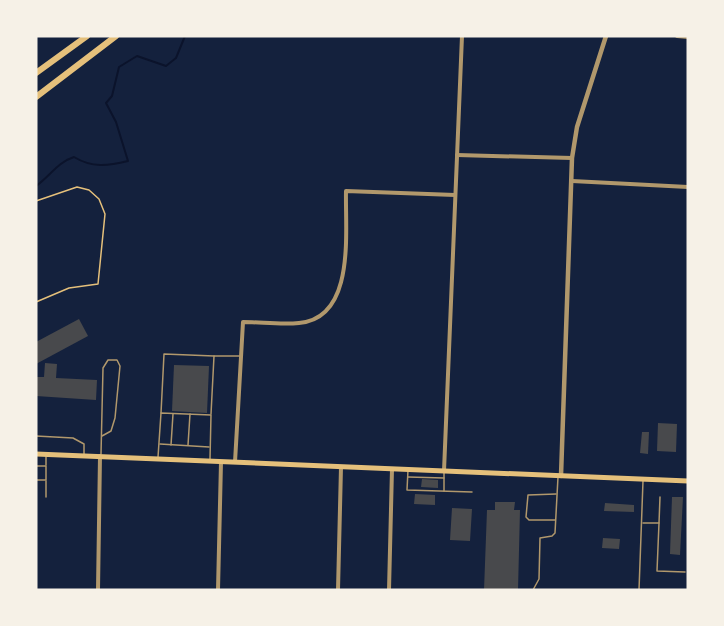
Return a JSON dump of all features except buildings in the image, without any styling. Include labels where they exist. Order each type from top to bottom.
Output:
[{"type":"highway","points":[[36,73],[87,36]]},
{"type":"highway","points":[[36,97],[116,36]]},
{"type":"main road","points":[[36,454],[688,481]]},
{"type":"street","points":[[444,471],[462,36]]},
{"type":"street","points":[[559,476],[572,158],[577,127],[606,36]]},
{"type":"street","points":[[677,36],[688,37]]},
{"type":"street","points":[[457,154],[572,158]]},
{"type":"street","points":[[572,181],[688,187]]},
{"type":"street","points":[[235,462],[243,322],[301,323],[326,312],[339,296],[344,274],[346,191],[455,195]]},
{"type":"street","points":[[98,590],[100,456]]},
{"type":"street","points":[[218,590],[221,461]]},
{"type":"street","points":[[338,590],[341,467]]},
{"type":"street","points":[[389,590],[392,469]]},
{"type":"lane","points":[[158,459],[164,354],[241,356]]},
{"type":"lane","points":[[210,460],[214,356]]},
{"type":"lane","points":[[100,456],[103,368],[108,360],[117,360],[120,366],[116,418],[111,431],[102,436]]},
{"type":"lane","points":[[161,413],[211,415]]},
{"type":"lane","points":[[171,445],[173,414]]},
{"type":"lane","points":[[188,446],[190,414]]},
{"type":"lane","points":[[36,436],[73,438],[84,444],[85,456]]},
{"type":"lane","points":[[159,444],[210,447]]},
{"type":"lane","points":[[46,454],[46,496]]},
{"type":"lane","points":[[36,466],[46,466]]},
{"type":"lane","points":[[408,469],[407,490],[472,492]]},
{"type":"lane","points":[[444,471],[444,491]]},
{"type":"lane","points":[[533,590],[539,579],[540,538],[554,535],[559,476]]},
{"type":"lane","points":[[407,477],[444,478]]},
{"type":"lane","points":[[36,480],[46,480]]},
{"type":"lane","points":[[639,590],[644,480]]},
{"type":"lane","points":[[555,520],[527,519],[527,498],[531,494],[557,494]]},
{"type":"lane","points":[[660,497],[657,571],[685,572]]},
{"type":"lane","points":[[642,523],[659,523]]},
{"type":"path","points":[[36,201],[71,188],[83,188],[99,199],[105,214],[98,284],[69,288],[36,302]]},
{"type":"waterway","points":[[36,186],[68,159],[74,157],[87,163],[100,165],[128,161],[116,122],[106,103],[112,96],[119,67],[137,56],[166,66],[176,58],[185,36]]}]
